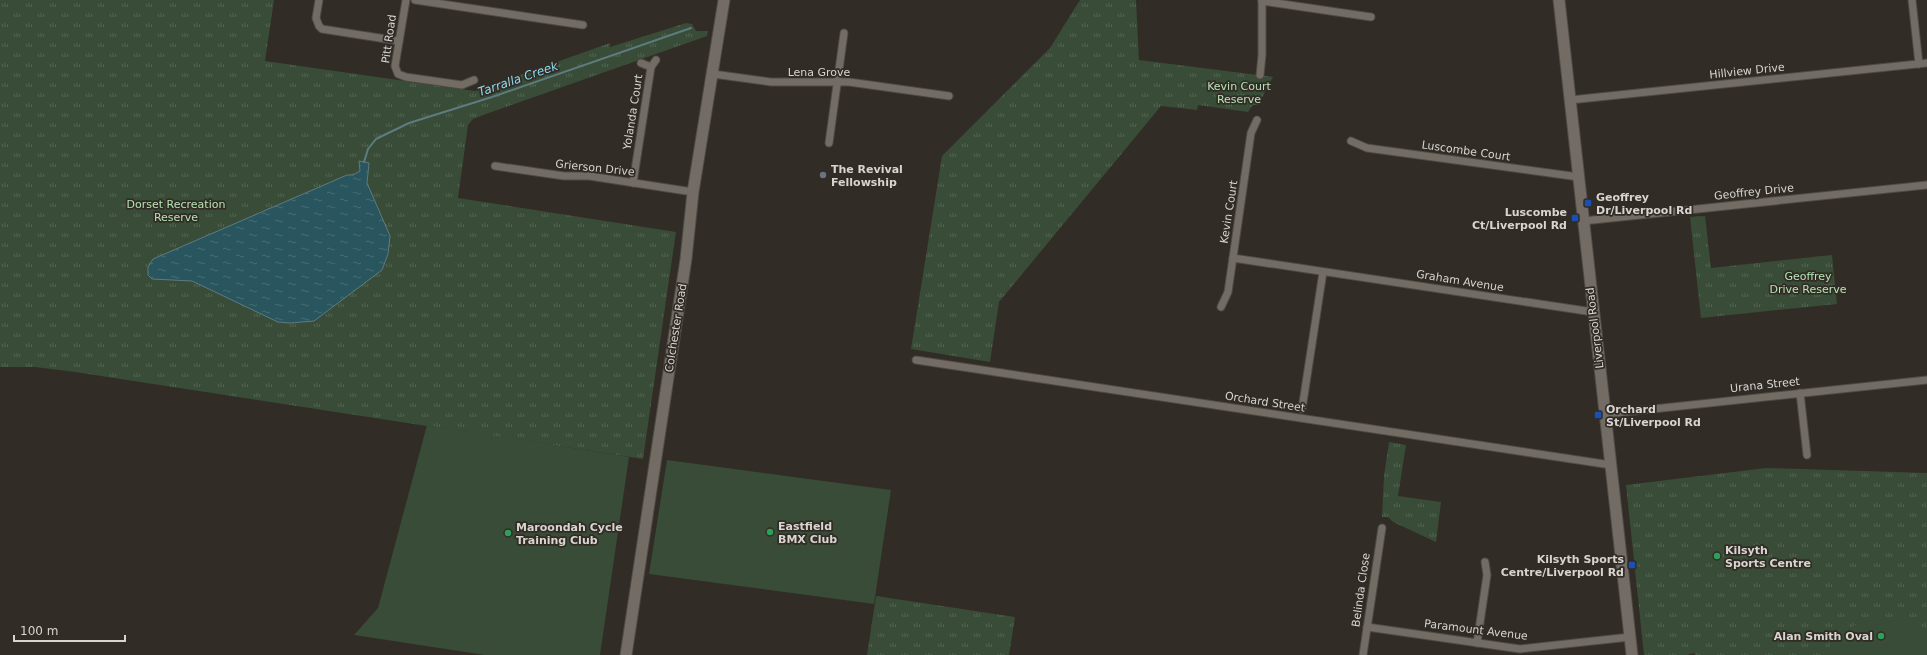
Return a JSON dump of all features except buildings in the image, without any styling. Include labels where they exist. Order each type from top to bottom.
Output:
[{"type":"main road","name":"Colchester Road","points":[[626,655],[686,259],[693,192],[724,0]]},
{"type":"main road","name":"Liverpool Road","points":[[1559,0],[1632,655]]},
{"type":"street","points":[[319,0],[316,18],[322,29],[399,41]]},
{"type":"street","name":"Pitt Road","points":[[406,0],[396,66],[398,74],[402,76],[462,85],[474,80]]},
{"type":"street","points":[[415,0],[583,25]]},
{"type":"street","points":[[1912,0],[1923,64]]},
{"type":"street","points":[[1260,75],[1262,55],[1262,1],[1371,17]]},
{"type":"street","points":[[829,143],[844,33]]},
{"type":"street","name":"Yolanda Court","points":[[633,183],[651,67],[656,60]]},
{"type":"street","name":"Yolanda Court","points":[[641,63],[651,67]]},
{"type":"street","name":"Hillview Drive","points":[[1570,100],[1923,64]]},
{"type":"street","name":"Lena Grove","points":[[713,74],[771,82],[837,81],[949,96]]},
{"type":"street","name":"Kevin Court","points":[[1221,307],[1228,292],[1251,133],[1257,120]]},
{"type":"street","name":"Luscombe Court","points":[[1352,140],[1367,148],[1578,177]]},
{"type":"street","name":"Grierson Drive","points":[[495,166],[564,176],[589,176],[693,192]]},
{"type":"street","name":"Geoffrey Drive","points":[[1583,221],[1927,185]]},
{"type":"street","name":"Graham Avenue","points":[[1233,258],[1593,312]]},
{"type":"street","points":[[1302,409],[1323,272]]},
{"type":"street","name":"Orchard Street","points":[[916,360],[1610,465]]},
{"type":"street","name":"Urana Street","points":[[1606,414],[1927,380]]},
{"type":"street","points":[[1800,393],[1807,455]]},
{"type":"street","name":"Belinda Close","points":[[1363,655],[1382,528]]},
{"type":"street","points":[[1477,643],[1487,575],[1485,562]]},
{"type":"street","name":"Paramount Avenue","points":[[1367,626],[1524,649],[1630,638]]},
{"type":"green space","name":"Dorset Recreation Reserve","points":[[0,0],[274,0],[265,61],[475,91],[610,43],[610,47],[686,23],[692,24],[696,31],[708,31],[707,36],[486,114],[473,119],[468,125],[458,198],[676,232],[643,459],[75,372],[35,367],[0,367]]},
{"type":"green space","name":"Kevin Court Reserve","points":[[1080,0],[1136,0],[1139,60],[1273,77],[1258,105],[1253,105],[1248,112],[1198,105],[1197,110],[1161,106],[999,302],[990,362],[911,349],[942,156],[1050,48]]},
{"type":"green space","name":"Geoffrey Drive Reserve","points":[[1705,216],[1711,268],[1832,255],[1837,304],[1701,318],[1690,217]]},
{"type":"green space","name":"Maroondah Cycle Training Club","points":[[427,425],[629,457],[600,655],[485,655],[354,635],[378,608]]},
{"type":"green space","points":[[1389,442],[1406,445],[1398,496],[1441,502],[1436,542],[1393,522],[1388,517],[1382,517],[1384,476]]},
{"type":"green space","name":"Eastfield BMX Club","points":[[667,460],[891,490],[874,604],[649,574]]},
{"type":"green space","points":[[1766,468],[1927,473],[1927,655],[1695,655],[1694,653],[1687,655],[1644,655],[1626,485]]},
{"type":"green space","points":[[876,596],[1015,617],[1009,655],[867,655]]},
{"type":"green space","name":"Alan Smith Oval","points":[[1876,619],[1890,620],[1904,624],[1916,630],[1927,640],[1927,655],[1825,655],[1839,635],[1860,623]]},
{"type":"water","points":[[359,161],[369,163],[367,183],[390,236],[388,254],[382,270],[314,321],[290,323],[278,322],[192,281],[152,279],[148,275],[148,267],[153,259],[347,175],[353,175],[360,171]]},
{"type":"waterway","name":"Tarralla Creek","points":[[364,162],[368,149],[376,139],[409,123],[492,97],[691,28]]},
{"type":"place","name":"The Revival Fellowship","points":[[823,175]]},
{"type":"place","name":"Geoffrey Dr/Liverpool Rd","points":[[1588,203]]},
{"type":"place","name":"Luscombe Ct/Liverpool Rd","points":[[1575,218]]},
{"type":"place","name":"Orchard St/Liverpool Rd","points":[[1598,415]]},
{"type":"place","name":"Eastfield BMX Club","points":[[770,532]]},
{"type":"place","name":"Maroondah Cycle Training Club","points":[[508,533]]},
{"type":"place","name":"Kilsyth Sports Centre","points":[[1717,556]]},
{"type":"place","name":"Kilsyth Sports Centre/Liverpool Rd","points":[[1632,565]]},
{"type":"place","name":"Alan Smith Oval","points":[[1881,636]]}]
